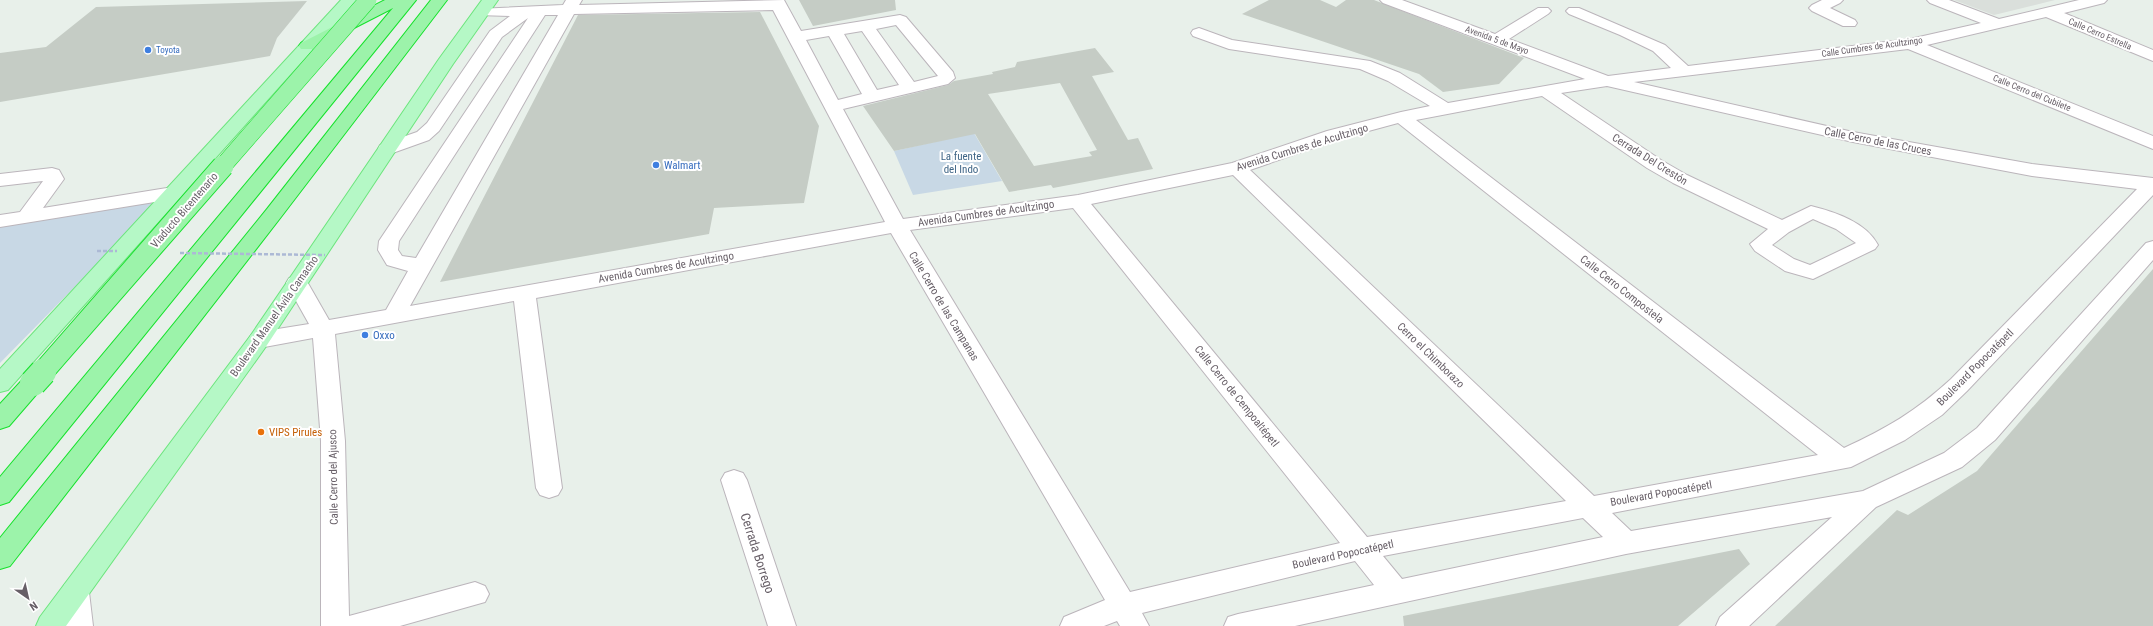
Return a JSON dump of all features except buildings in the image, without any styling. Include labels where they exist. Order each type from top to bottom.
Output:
[{"type":"highway","name":"Viaducto Bicentenario","points":[[0,420],[368,0]]},
{"type":"highway","points":[[307,46],[397,0]]},
{"type":"highway","points":[[0,496],[408,0]]},
{"type":"highway","points":[[0,558],[274,213],[439,0]]},
{"type":"main road","points":[[0,384],[349,0]]},
{"type":"main road","name":"Boulevard Manuel Ávila Camacho","points":[[50,626],[259,340],[387,149],[486,6]]},
{"type":"street","name":"Avenida 5 de Mayo","points":[[1388,0],[1606,81]]},
{"type":"street","points":[[1835,0],[1817,8],[1849,23]]},
{"type":"street","points":[[1935,0],[1999,24]]},
{"type":"street","name":"Calle Cumbres de Acultzingo","points":[[1643,76],[1910,44],[2098,0]]},
{"type":"street","points":[[486,6],[534,11],[571,5],[778,2]]},
{"type":"street","name":"Calle Cerro de las Campanas","points":[[778,2],[897,226],[1128,616]]},
{"type":"street","points":[[385,317],[484,156],[571,5]]},
{"type":"street","points":[[387,149],[423,136],[433,127],[496,34],[534,11]]},
{"type":"street","points":[[416,265],[394,260],[388,250],[389,241],[446,154],[534,11]]},
{"type":"street","points":[[1497,40],[1543,11]]},
{"type":"street","points":[[1574,11],[1626,32],[1659,48],[1684,71]]},
{"type":"street","name":"Calle Cerro Estrella","points":[[2048,12],[2153,56]]},
{"type":"street","points":[[796,37],[895,20],[903,22],[947,76],[947,78],[910,88],[833,106]]},
{"type":"street","points":[[866,26],[910,88]]},
{"type":"street","points":[[834,31],[872,97]]},
{"type":"street","points":[[1199,32],[1229,44],[1364,65],[1394,77],[1446,109]]},
{"type":"street","name":"Calle Cerro del Cubilete","points":[[1910,44],[2153,143]]},
{"type":"street","name":"Avenida Cumbres de Acultzingo","points":[[259,340],[897,226],[1078,201],[1237,168],[1333,135],[1401,117],[1545,90],[1643,76]]},
{"type":"street","name":"Calle Cerro de las Cruces","points":[[1606,81],[1861,138],[2032,170],[2153,184]]},
{"type":"street","name":"Cerrada Del Crestón","points":[[1545,90],[1667,172],[1782,228]]},
{"type":"street","name":"Calle Cerro Compostela","points":[[1401,117],[1842,460]]},
{"type":"street","points":[[446,154],[484,156]]},
{"type":"street","name":"Cerro el Chimborazo","points":[[1237,168],[1626,542]]},
{"type":"street","points":[[0,180],[52,174],[54,179],[26,217]]},
{"type":"street","name":"Boulevard Popocatépetl","points":[[1074,626],[1128,616],[1361,549],[1842,460],[1896,434],[1933,409],[1959,385],[2153,184]]},
{"type":"street","points":[[0,221],[173,193]]},
{"type":"street","name":"Calle Cerro de Cempoaltépetl","points":[[1078,201],[1396,592]]},
{"type":"street","points":[[1238,626],[1626,542],[1867,500],[1953,460],[1986,434],[2153,247]]},
{"type":"street","points":[[297,283],[323,328]]},
{"type":"street","points":[[524,292],[549,488]]},
{"type":"street","name":"Calle Cerro del Ajusco","points":[[323,328],[333,441],[335,626]]},
{"type":"street","name":"Cerrada Borrego","points":[[734,480],[782,626]]},
{"type":"street","points":[[1730,626],[1867,500]]},
{"type":"street","points":[[75,592],[79,626]]},
{"type":"street","points":[[355,626],[475,594]]},
{"type":"path","points":[[97,251],[121,252]]},
{"type":"path","points":[[176,252],[325,255]]},
{"type":"shaded area","points":[[1954,0],[2055,0],[1994,15]]},
{"type":"green space","name":"La fuente del Indo","points":[[974,133],[1002,181],[913,195],[894,151]]},
{"type":"green space","points":[[161,199],[0,363],[0,227]]},
{"type":"place","name":"Toyota","points":[[148,50]]},
{"type":"place","name":"Walmart","points":[[656,165]]},
{"type":"place","name":"Oxxo","points":[[365,335]]},
{"type":"place","name":"VIPS Pirules","points":[[261,432]]}]
